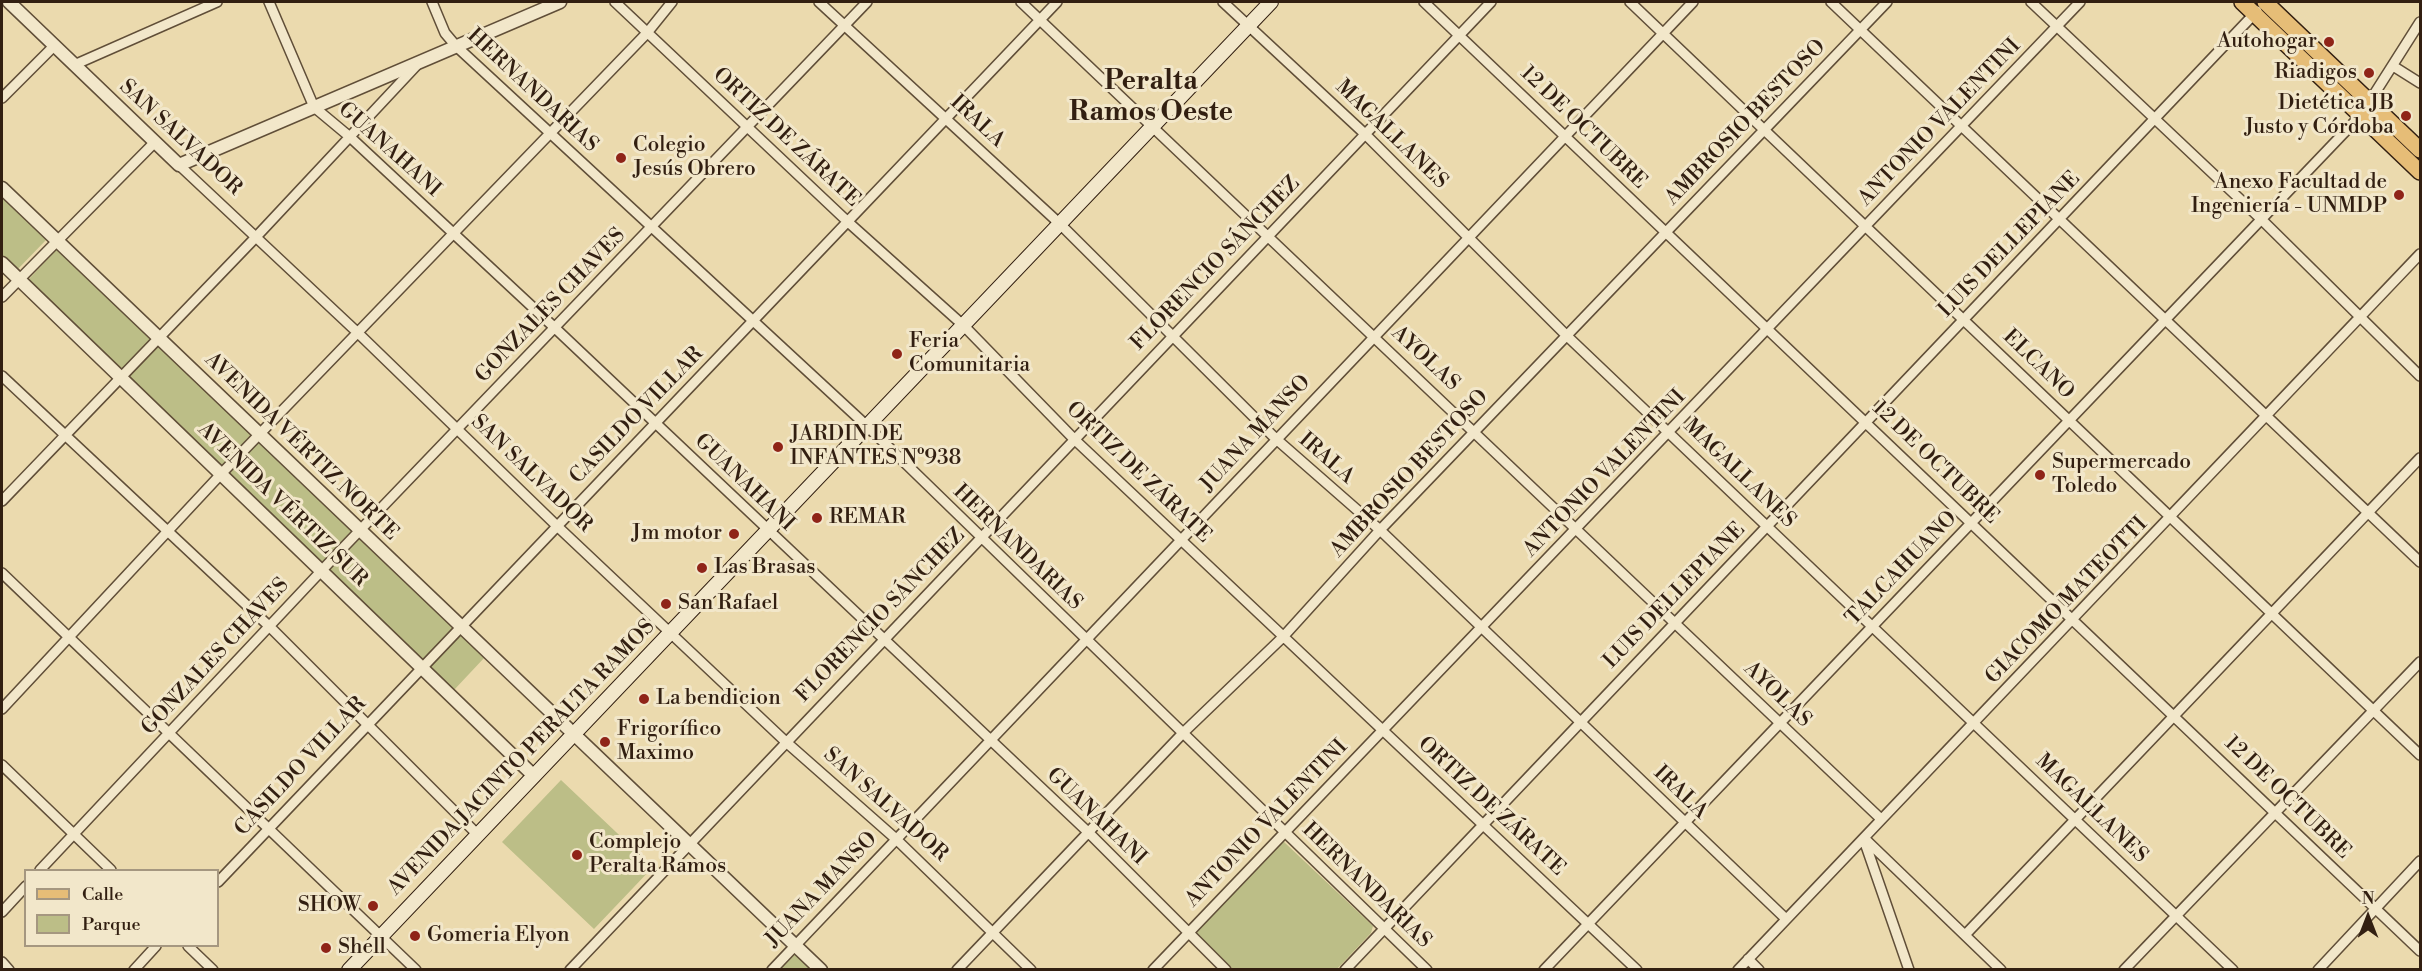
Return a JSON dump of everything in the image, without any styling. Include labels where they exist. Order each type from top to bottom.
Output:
[{"type":"main road","name":"AVENIDA JACINTO PERALTA RAMOS","points":[[349,969],[1271,2]]},
{"type":"main road","points":[[2242,2],[2263,5],[2421,150]]},
{"type":"main road","points":[[2263,5],[2361,115],[2421,172]]},
{"type":"street","name":"SAN SALVADOR","points":[[9,2],[358,333],[557,526],[786,742],[896,839],[1031,969]]},
{"type":"street","points":[[74,64],[217,2]]},
{"type":"street","name":"GUANAHANI","points":[[269,2],[314,107],[350,137],[555,328],[883,641],[1089,833],[1187,933],[1226,969]]},
{"type":"street","name":"HERNANDARIAS","points":[[432,2],[446,33],[456,46],[868,427],[1427,969]]},
{"type":"street","points":[[179,165],[560,2]]},
{"type":"street","name":"ORTIZ DE ZÁRATE","points":[[615,2],[848,222],[964,326],[1074,439],[1637,969]]},
{"type":"street","points":[[2,709],[222,474],[647,33],[672,2]]},
{"type":"street","name":"IRALA","points":[[819,2],[1060,224],[1275,438],[1380,530],[1785,918]]},
{"type":"street","name":"GONZALES CHAVES","points":[[41,869],[321,571],[867,2]]},
{"type":"street","name":"AYOLAS","points":[[1021,2],[1096,70],[1152,127],[1475,430],[1881,819]]},
{"type":"street","name":"CASILDO VILLAR","points":[[219,881],[1057,2]]},
{"type":"street","name":"MAGALLANES","points":[[1223,2],[1365,134],[1566,335],[2234,969]]},
{"type":"street","name":"12 DE OCTUBRE","points":[[1424,2],[2421,951]]},
{"type":"street","name":"FLORENCIO SÁNCHEZ","points":[[570,969],[1491,2]]},
{"type":"street","name":"ELCANO","points":[[1630,2],[2421,754]]},
{"type":"street","name":"JUANA MANSO","points":[[772,969],[1181,540],[1275,438],[1470,238],[1693,2]]},
{"type":"street","points":[[1831,2],[2421,562]]},
{"type":"street","name":"AMBROSIO BESTOSO","points":[[957,969],[1184,732],[1283,637],[1475,430],[1887,2]]},
{"type":"street","points":[[2031,2],[2261,219],[2421,376]]},
{"type":"street","name":"ANTONIO VALENTINI","points":[[1153,969],[1283,831],[1578,529],[2080,2]]},
{"type":"street","name":"LUIS DELLEPIANE","points":[[1345,969],[2263,5]]},
{"type":"street","name":"TALCAHUANO","points":[[1544,969],[2361,115],[2421,22]]},
{"type":"street","points":[[2,98],[55,45]]},
{"type":"street","points":[[2,501],[160,338],[420,62]]},
{"type":"street","points":[[2393,66],[2421,83]]},
{"type":"street","points":[[2,297],[155,142]]},
{"type":"street","name":"AVENIDA VÉRTIZ NORTE","points":[[2,188],[688,845],[821,969]]},
{"type":"street","name":"GIACOMO MATEOTTI","points":[[1738,969],[2172,518],[2421,254]]},
{"type":"street","name":"AVENIDA VÉRTIZ SUR","points":[[2,263],[534,776]]},
{"type":"street","points":[[2,376],[270,627],[478,835]]},
{"type":"street","points":[[1965,934],[2421,458]]},
{"type":"street","points":[[2,573],[416,969]]},
{"type":"street","points":[[2124,969],[2421,662]]},
{"type":"street","points":[[2,765],[110,869]]},
{"type":"street","points":[[1864,838],[2001,969]]},
{"type":"street","points":[[1864,838],[1909,969]]},
{"type":"street","points":[[2318,969],[2421,861]]},
{"type":"street","points":[[2,912],[24,888]]},
{"type":"street","points":[[134,969],[154,947]]},
{"type":"street","points":[[190,947],[213,969]]},
{"type":"street","points":[[1748,959],[1760,969]]},
{"type":"street","points":[[2,962],[9,969]]},
{"type":"green space","points":[[2,195],[47,239],[16,271],[2,256]]},
{"type":"green space","points":[[57,249],[485,657],[454,690],[27,281]]},
{"type":"green space","name":"Complejo Peralta Ramos","points":[[561,780],[653,867],[594,929],[502,842]]},
{"type":"green space","points":[[1283,841],[1373,926],[1371,933],[1336,970],[1233,969],[1197,934],[1196,930]]},
{"type":"green space","points":[[794,952],[813,970],[777,970]]},
{"type":"place","name":"Autohogar","points":[[2329,42]]},
{"type":"place","name":"Riadigos","points":[[2369,73]]},
{"type":"place","name":"Dietética JB Justo y Córdoba","points":[[2406,116]]},
{"type":"place","name":"Colegio Jesús Obrero","points":[[621,158]]},
{"type":"place","name":"Anexo Facultad de Ingeniería - UNMDP","points":[[2399,195]]},
{"type":"place","name":"Feria Comunitaria","points":[[897,354]]},
{"type":"place","name":"JARDIN DE INFANTES Nº938","points":[[778,447]]},
{"type":"place","name":"Supermercado Toledo","points":[[2040,475]]},
{"type":"place","name":"REMAR","points":[[817,518]]},
{"type":"place","name":"Jm motor","points":[[734,534]]},
{"type":"place","name":"Las Brasas","points":[[702,568]]},
{"type":"place","name":"San Rafael","points":[[666,604]]},
{"type":"place","name":"La bendicion","points":[[644,699]]},
{"type":"place","name":"Frigorífico Maximo","points":[[605,742]]},
{"type":"place","name":"Complejo Peralta Ramos","points":[[577,855]]},
{"type":"place","name":"SHOW","points":[[373,906]]},
{"type":"place","name":"Gomeria Elyon","points":[[415,936]]},
{"type":"place","name":"Shell","points":[[326,948]]},
{"type":"district","name":"Peralta Ramos Oeste","points":[[1151,98]]}]
